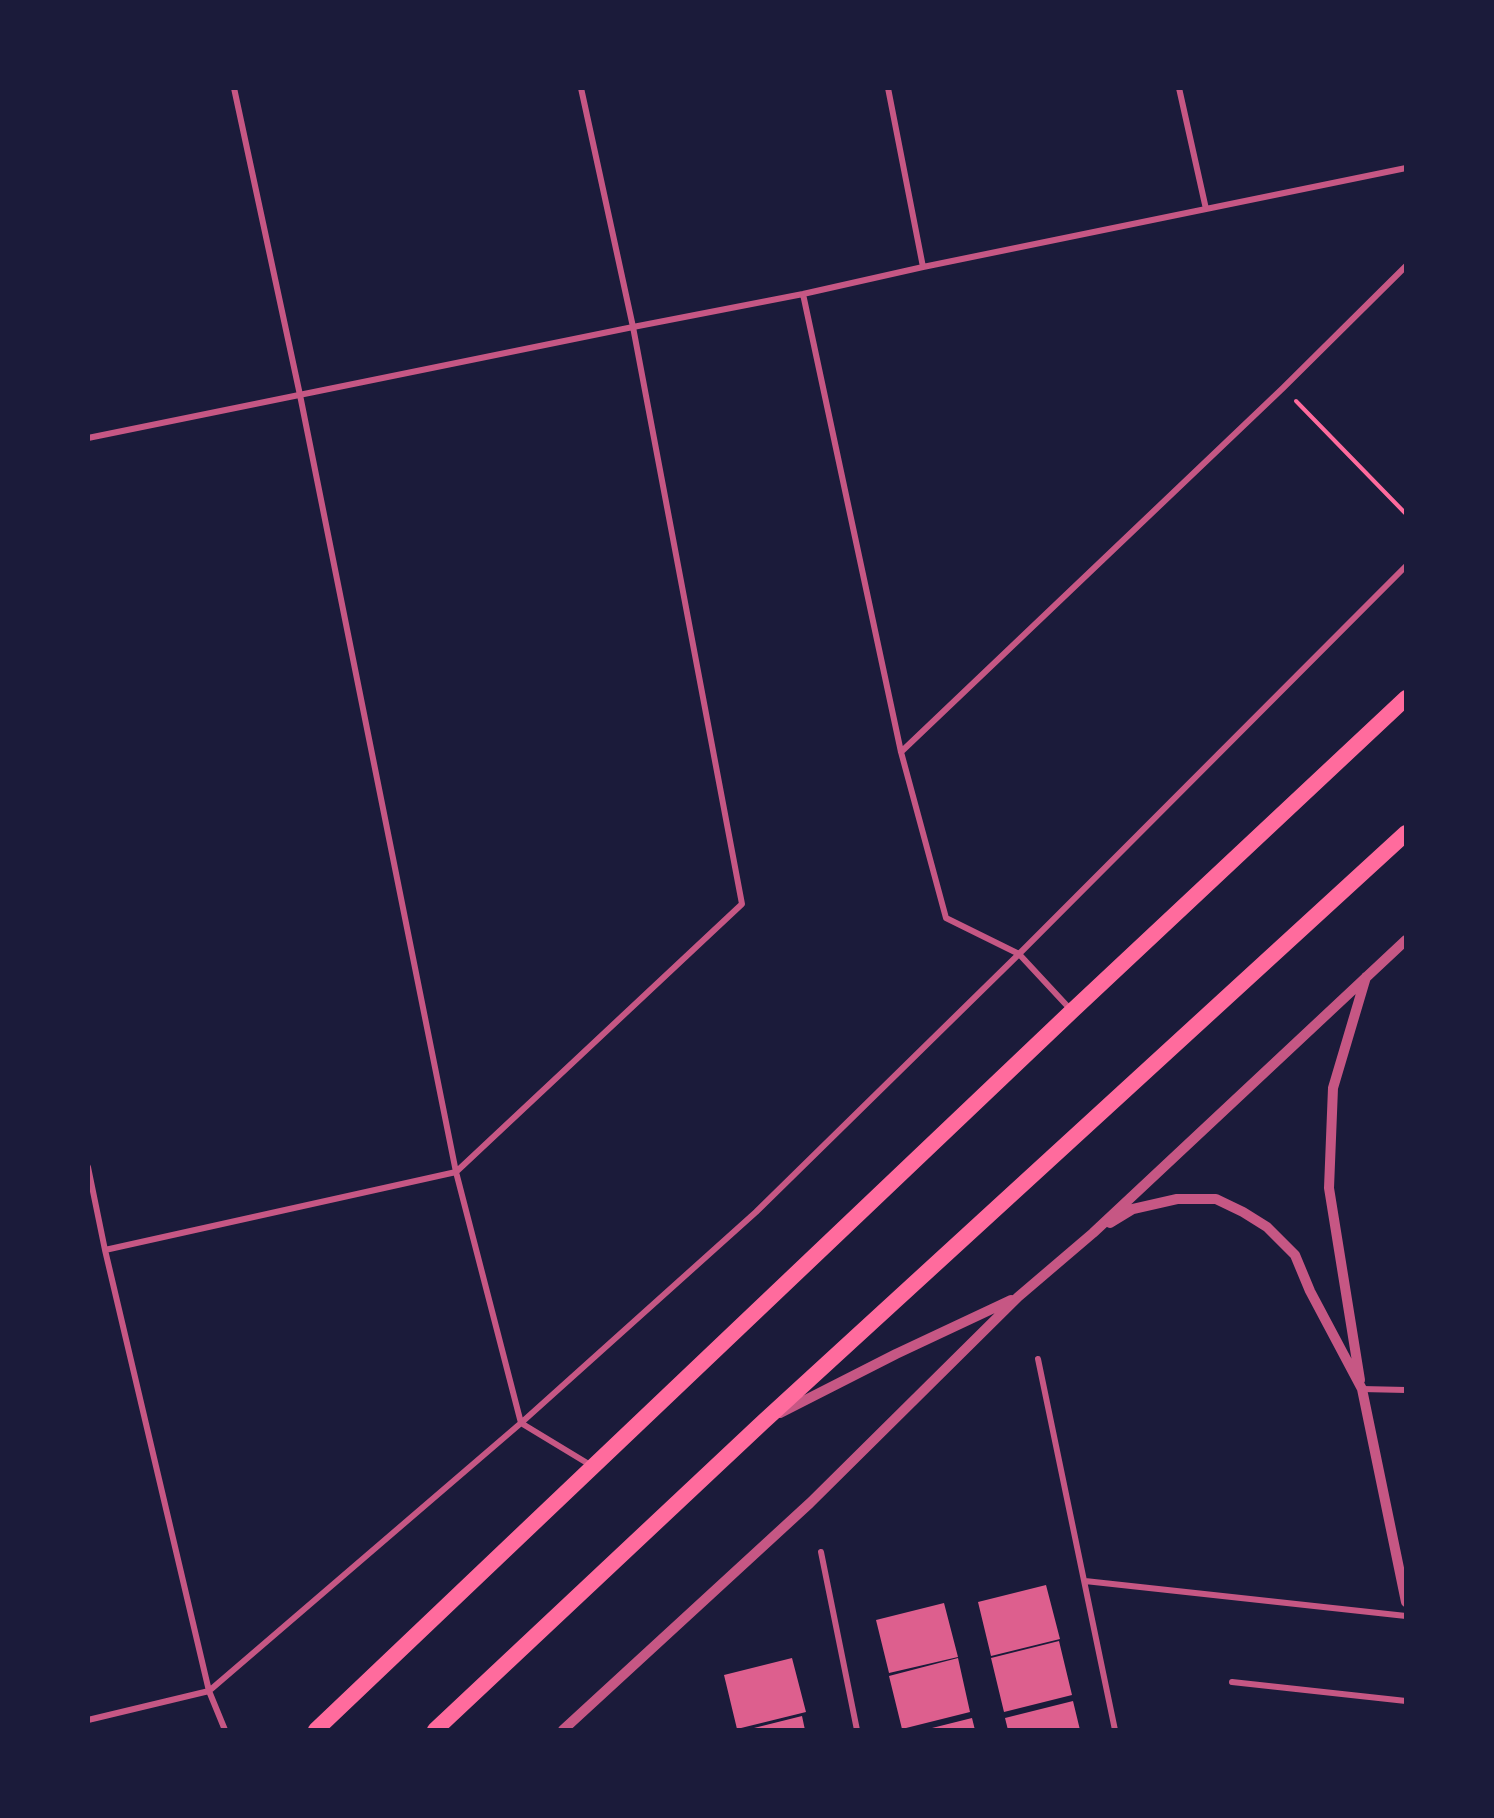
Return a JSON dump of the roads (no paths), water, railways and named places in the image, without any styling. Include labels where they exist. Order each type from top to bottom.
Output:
[{"type":"highway","points":[[316,1730],[1072,1011],[1406,698]]},
{"type":"highway","points":[[435,1730],[764,1422],[1406,833]]},
{"type":"street","points":[[234,88],[300,395],[456,1172],[520,1423],[593,1467]]},
{"type":"street","points":[[105,1250],[456,1172],[742,904],[633,327],[581,88]]},
{"type":"street","points":[[888,88],[923,267]]},
{"type":"street","points":[[1179,88],[1206,209]]},
{"type":"street","points":[[88,438],[803,294],[923,267],[1406,168]]},
{"type":"street","points":[[901,752],[1283,388],[1406,266]]},
{"type":"street","points":[[803,294],[901,752],[946,918],[1018,954],[1072,1011]]},
{"type":"street","points":[[88,1720],[209,1691],[520,1423],[756,1212],[1406,566]]},
{"type":"street","points":[[563,1729],[810,1503],[1018,1297],[1093,1233],[1406,940]]},
{"type":"street","points":[[1366,977],[1333,1088],[1329,1188],[1362,1389],[1406,1602]]},
{"type":"street","points":[[88,1167],[105,1250],[209,1691],[225,1730]]},
{"type":"street","points":[[1093,1233],[1133,1209],[1177,1199],[1216,1199],[1243,1212],[1267,1227],[1295,1255],[1362,1389]]},
{"type":"street","points":[[764,1422],[896,1354],[1018,1297]]},
{"type":"street","points":[[1038,1359],[1115,1730]]},
{"type":"street","points":[[1362,1389],[1406,1390]]},
{"type":"street","points":[[820,1552],[857,1730]]},
{"type":"street","points":[[1085,1581],[1406,1616]]},
{"type":"street","points":[[1232,1682],[1406,1701]]}]
